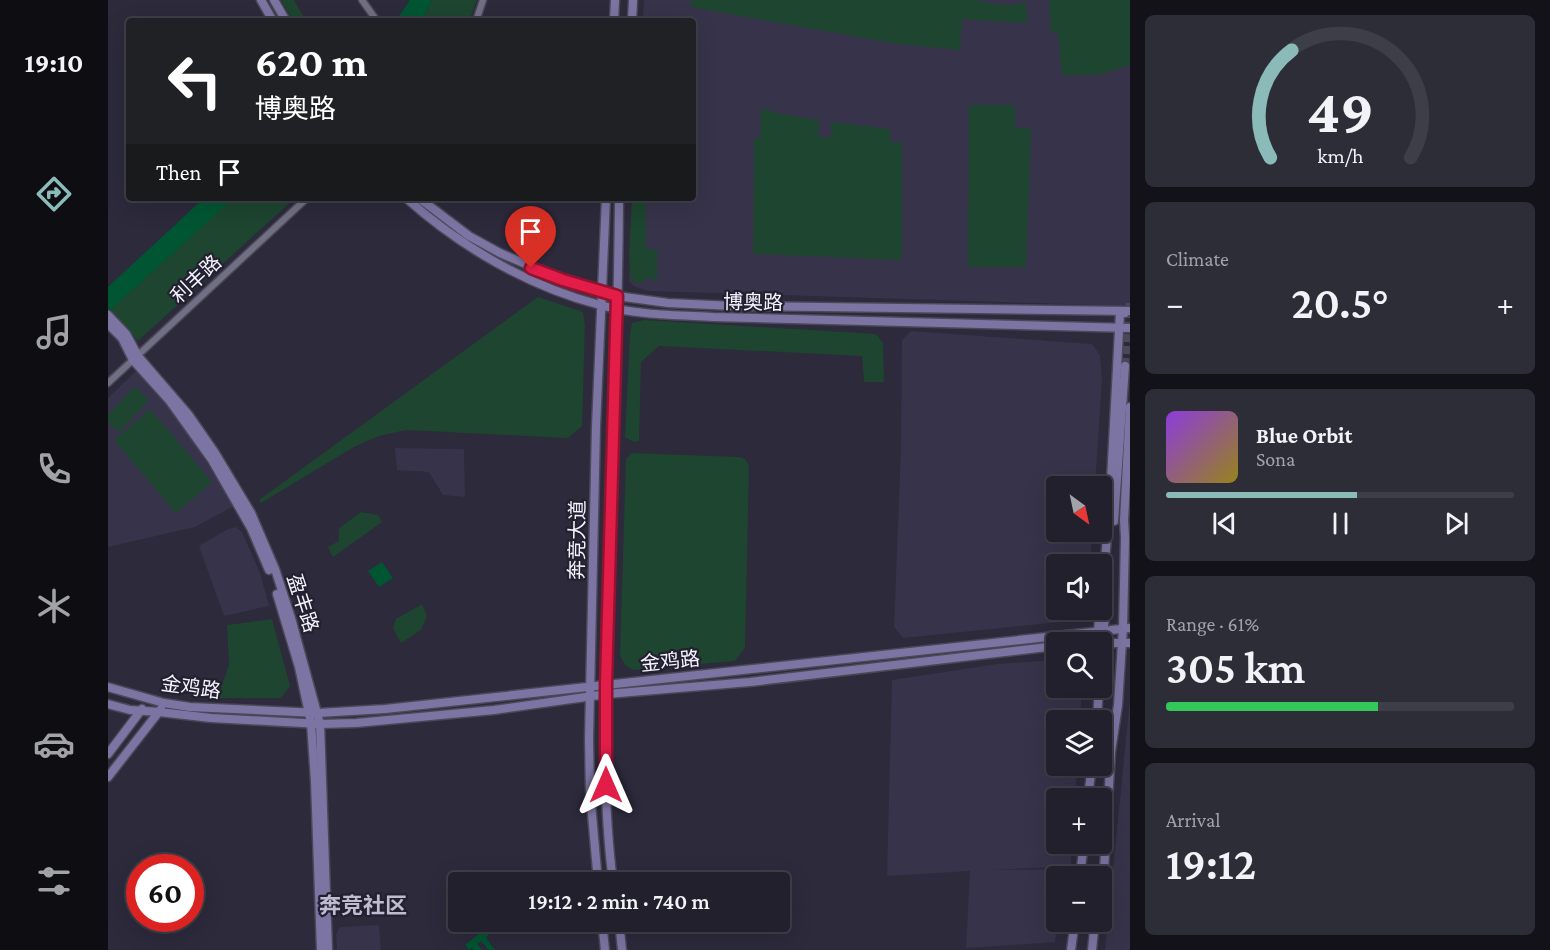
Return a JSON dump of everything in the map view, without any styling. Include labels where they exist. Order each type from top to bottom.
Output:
[{"type":"main road","points":[[261,0],[271,18]]},
{"type":"main road","points":[[274,0],[284,18]]},
{"type":"main road","points":[[614,18],[615,0]]},
{"type":"main road","points":[[632,18],[633,0]]},
{"type":"main road","name":"博奥路","points":[[410,201],[474,251],[534,281],[601,306],[646,313],[713,317],[1130,328]]},
{"type":"main road","name":"博奥路","points":[[423,201],[469,236],[500,254],[563,280],[617,296],[668,303],[734,306],[1127,312]]},
{"type":"main road","name":"奔竞大道","points":[[597,872],[590,792],[590,685],[601,291],[606,201]]},
{"type":"main road","name":"奔竞大道","points":[[612,872],[606,785],[606,684],[618,308],[619,201]]},
{"type":"main road","points":[[1105,554],[1119,327],[1127,312]]},
{"type":"main road","name":"盈丰路","points":[[108,315],[126,334],[135,358]]},
{"type":"main road","name":"盈丰路","points":[[108,324],[122,338],[135,358],[188,414],[215,453],[251,513],[275,569],[291,618],[315,723],[328,950]]},
{"type":"main road","points":[[1101,630],[1118,477],[1125,366]]},
{"type":"main road","points":[[1104,866],[1111,752],[1126,643],[1125,498],[1130,407]]},
{"type":"main road","points":[[1125,537],[1130,523]]},
{"type":"main road","points":[[1101,620],[1101,630]]},
{"type":"main road","name":"金鸡路","points":[[108,704],[130,710],[201,707],[313,713],[385,709],[1126,628]]},
{"type":"main road","name":"金鸡路","points":[[108,687],[148,698],[162,707],[211,718],[356,723],[482,711],[607,694],[750,682],[1046,647]]},
{"type":"main road","points":[[108,754],[148,698]]},
{"type":"main road","points":[[108,777],[162,707]]},
{"type":"main road","name":"盈丰路","points":[[315,723],[321,950]]},
{"type":"main road","points":[[603,932],[605,950]]},
{"type":"main road","points":[[620,932],[622,950]]},
{"type":"main road","points":[[1071,950],[1073,932]]},
{"type":"main road","points":[[1092,950],[1094,932]]},
{"type":"street","points":[[362,0],[375,18]]},
{"type":"street","points":[[477,18],[483,0]]},
{"type":"street","name":"利丰路","points":[[108,383],[304,201]]},
{"type":"shaded area","points":[[281,0],[294,0],[304,18],[291,18]]},
{"type":"shaded area","points":[[410,0],[432,0],[423,18],[398,18]]},
{"type":"shaded area","points":[[432,0],[477,0],[470,18],[423,18]]},
{"type":"shaded area","points":[[644,0],[1130,0],[1130,306],[649,291],[635,287],[629,281],[633,201],[696,201],[696,18],[643,18]]},
{"type":"shaded area","points":[[691,0],[975,0],[1007,5],[1026,2],[1027,23],[962,19],[960,50],[898,44],[691,7]]},
{"type":"shaded area","points":[[1049,0],[1130,0],[1130,65],[1098,75],[1062,75],[1058,33],[1051,32]]},
{"type":"shaded area","points":[[969,105],[1015,105],[1015,128],[1031,129],[1026,267],[968,267]]},
{"type":"shaded area","points":[[761,108],[780,114],[819,120],[819,138],[831,137],[831,122],[890,129],[890,142],[902,143],[902,260],[753,254],[754,138],[760,140]]},
{"type":"shaded area","points":[[201,201],[231,201],[108,312],[108,287]]},
{"type":"shaded area","points":[[230,201],[292,201],[138,341],[110,310]]},
{"type":"shaded area","points":[[632,201],[646,201],[646,248],[657,250],[657,278],[652,281],[646,278],[642,284],[634,282],[631,278],[629,255]]},
{"type":"shaded area","points":[[538,297],[583,312],[585,325],[582,426],[568,438],[406,430],[379,436],[354,447],[261,503],[259,500]]},
{"type":"shaded area","points":[[644,320],[876,334],[883,343],[884,382],[864,382],[862,356],[659,346],[641,362],[639,441],[633,442],[625,437],[630,334],[632,323]]},
{"type":"shaded area","points":[[911,331],[1092,344],[1100,355],[1102,379],[1096,476],[1046,476],[1046,542],[1091,542],[1091,554],[1046,554],[1046,620],[1080,620],[903,638],[894,627],[901,448],[902,340]]},
{"type":"shaded area","points":[[138,369],[186,430],[234,506],[195,527],[108,547],[108,398]]},
{"type":"shaded area","points":[[135,387],[149,400],[119,432],[108,422],[108,415]]},
{"type":"shaded area","points":[[150,409],[212,482],[176,513],[114,440]]},
{"type":"shaded area","points":[[395,448],[464,449],[465,497],[443,495],[429,472],[397,470]]},
{"type":"shaded area","points":[[632,453],[740,457],[746,460],[749,466],[745,648],[735,661],[633,670],[625,665],[620,656],[626,459]]},
{"type":"shaded area","points":[[361,512],[378,515],[382,522],[333,557],[328,547],[339,541],[339,528]]},
{"type":"shaded area","points":[[236,527],[242,532],[260,573],[269,606],[224,616],[199,546],[228,529]]},
{"type":"shaded area","points":[[382,562],[393,578],[379,587],[368,571]]},
{"type":"shaded area","points":[[422,604],[427,616],[421,630],[401,643],[393,628],[396,619]]},
{"type":"shaded area","points":[[272,619],[290,686],[281,698],[218,698],[229,664],[227,625]]},
{"type":"shaded area","points":[[1046,661],[1046,698],[1081,698],[1081,710],[1046,710],[1046,776],[1076,776],[1076,788],[1046,788],[1046,854],[1072,854],[1071,866],[992,870],[1046,869],[1046,932],[1056,932],[1055,942],[966,948],[970,871],[887,876],[892,680],[997,664]]},
{"type":"shaded area","points":[[1130,699],[1130,950],[1105,950],[1107,932],[1112,932],[1112,880]]},
{"type":"shaded area","points":[[379,925],[381,950],[337,950],[336,934],[340,927]]},
{"type":"shaded area","points":[[481,932],[486,932],[488,935],[486,938],[495,950],[489,950],[481,941],[477,944],[482,950],[472,948],[469,950],[465,945]]},
{"type":"tunnel","points":[[1125,366],[1130,303]]},
{"type":"district","name":"奔竞社区","points":[[363,905]]},
{"type":"route","points":[[531,268],[617,296],[606,684],[606,785]]}]
